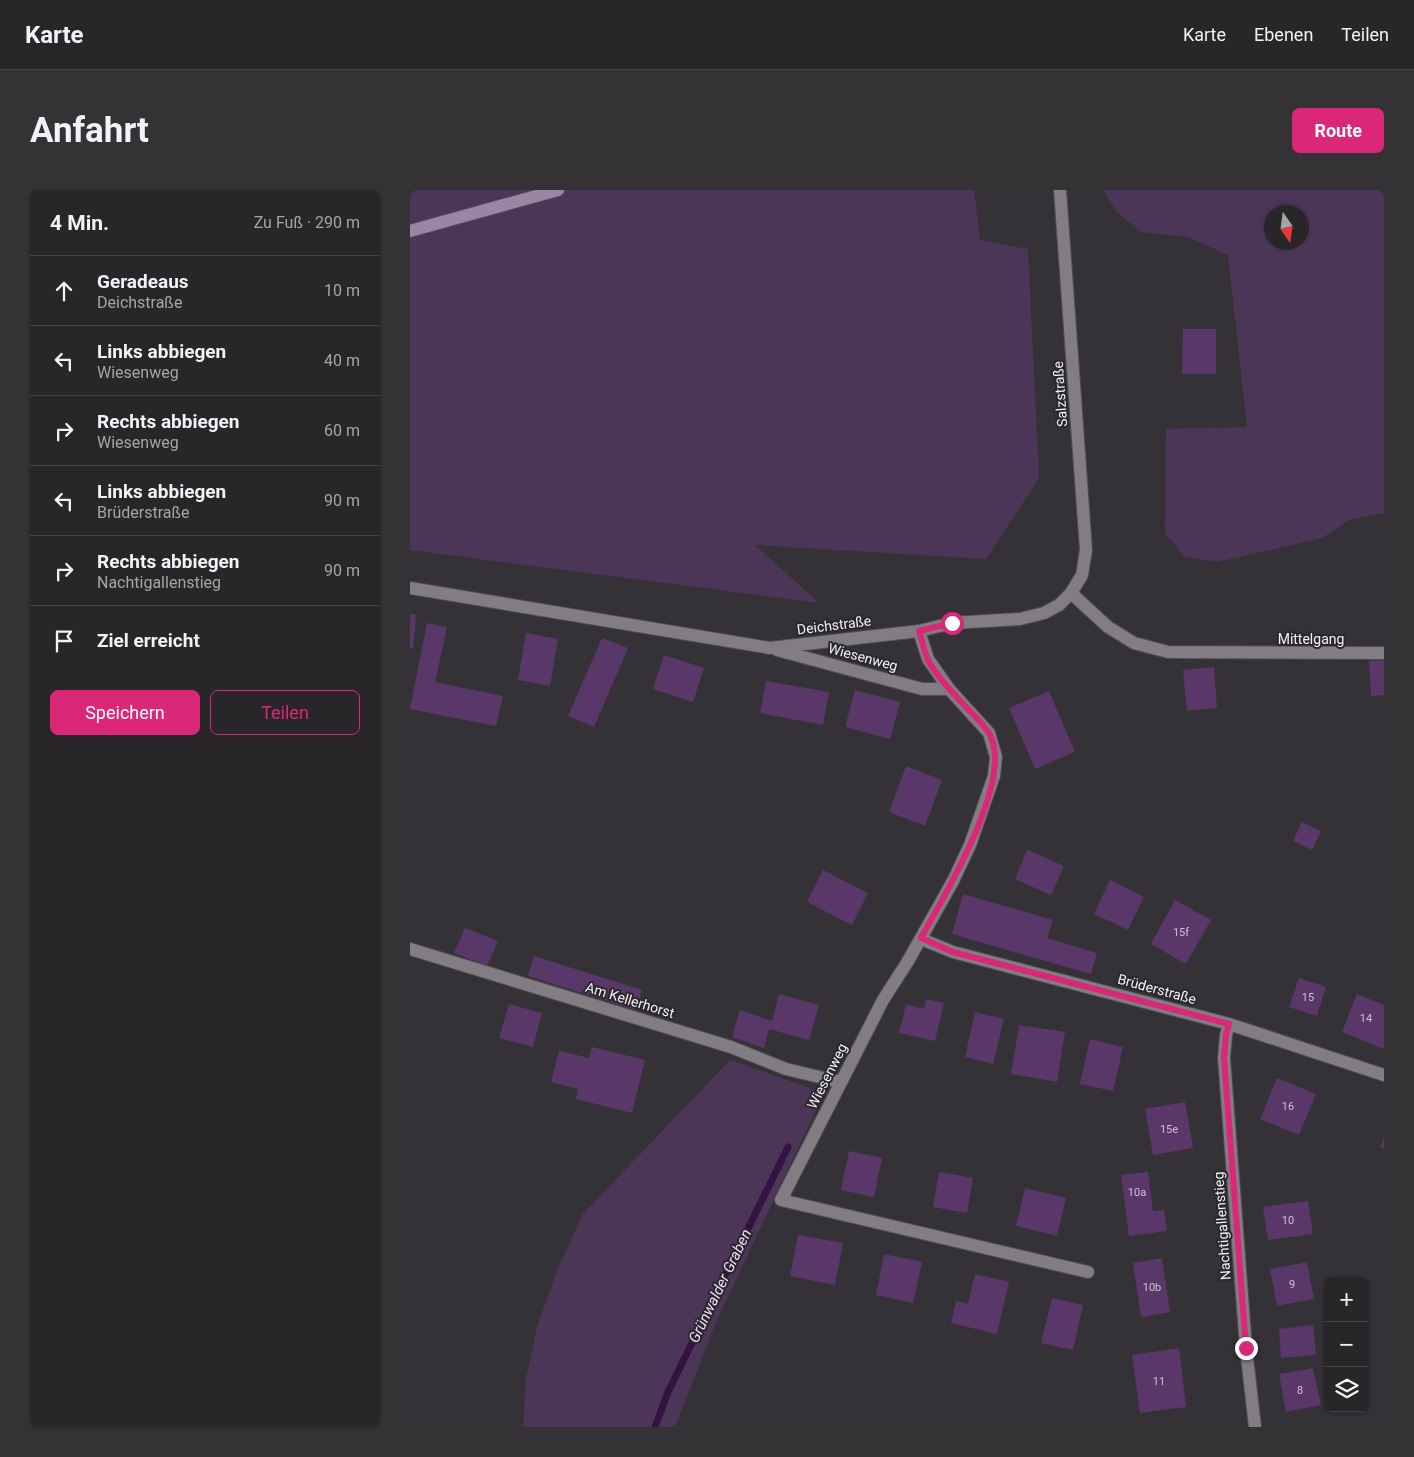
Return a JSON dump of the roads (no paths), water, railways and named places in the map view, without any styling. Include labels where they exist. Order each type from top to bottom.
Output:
[{"type":"street","points":[[410,231],[558,190]]},
{"type":"street","name":"Salzstraße","points":[[1060,190],[1086,550],[1082,575],[1071,593]]},
{"type":"street","name":"Deichstraße","points":[[410,588],[770,648],[919,631],[952,623],[1020,619],[1036,615],[1059,605],[1071,593]]},
{"type":"street","name":"Mittelgang","points":[[1071,593],[1108,627],[1134,643],[1168,652],[1238,654],[1384,652]]},
{"type":"street","name":"Wiesenweg","points":[[919,631],[928,659],[949,689],[989,733],[996,757],[994,776],[970,846],[953,881],[883,1000],[781,1200],[1088,1272]]},
{"type":"street","name":"Wiesenweg","points":[[770,648],[922,689],[949,689]]},
{"type":"street","name":"Brüderstraße","points":[[921,938],[953,952],[1229,1024],[1384,1075]]},
{"type":"street","name":"Am Kellerhorst","points":[[410,948],[722,1044],[786,1070],[840,1082]]},
{"type":"street","name":"Nachtigallenstieg","points":[[1229,1024],[1224,1058],[1246,1348],[1255,1427]]},
{"type":"waterway","name":"Grünwalder Graben","points":[[655,1427],[668,1392],[788,1147]]}]
